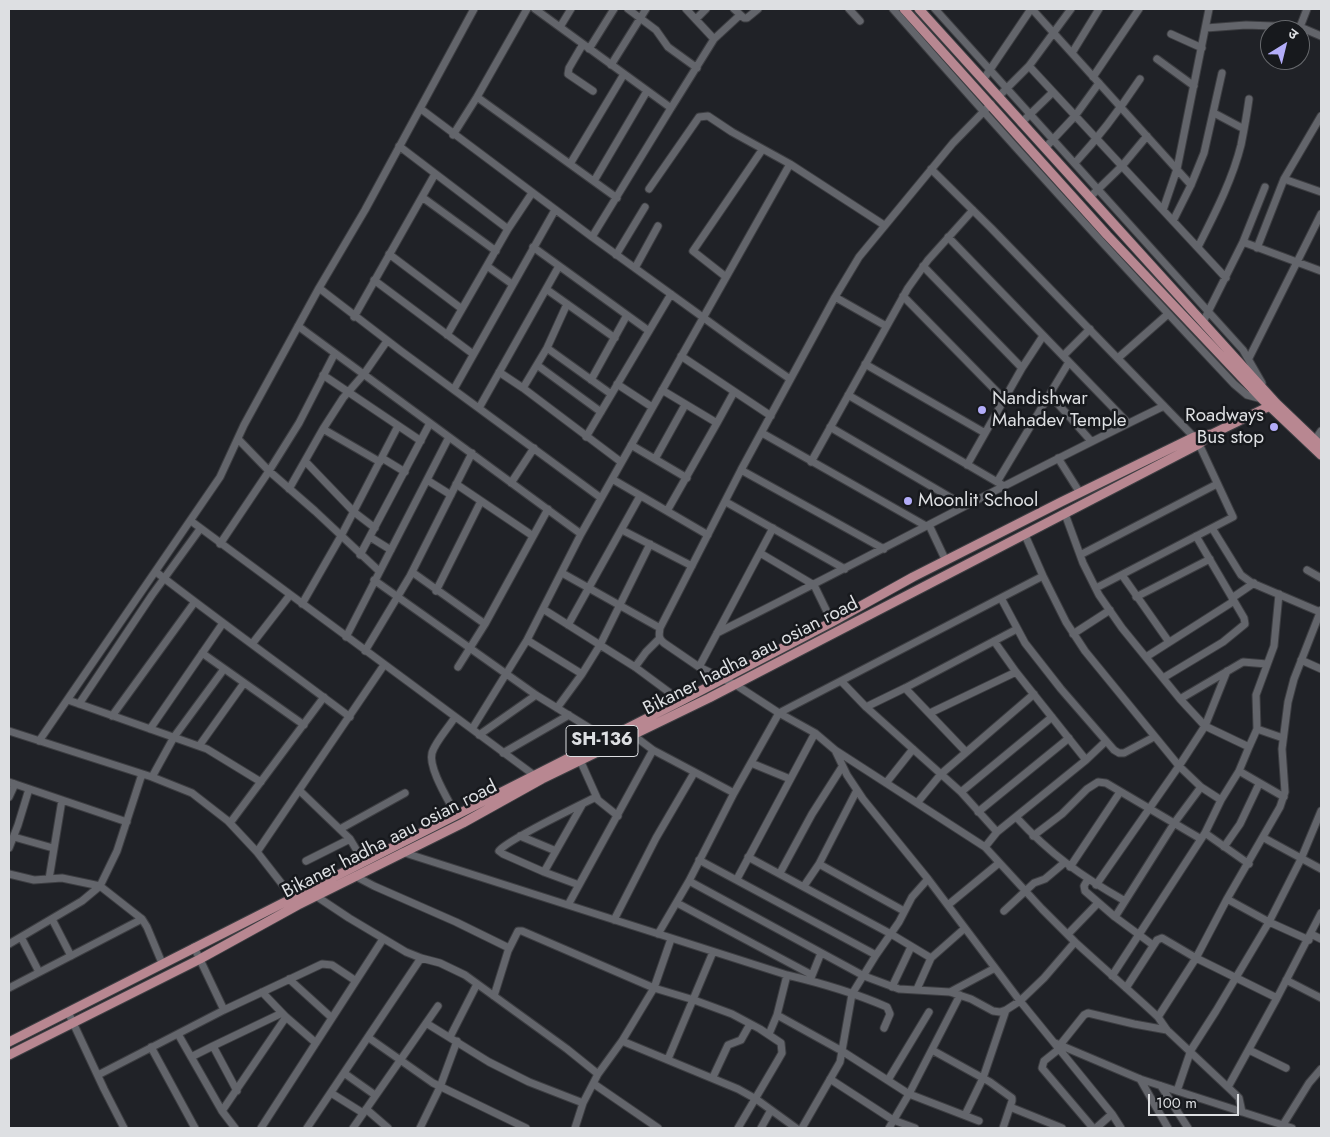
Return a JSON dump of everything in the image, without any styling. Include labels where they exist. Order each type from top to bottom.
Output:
[{"type":"main road","points":[[904,9],[1107,234],[1262,399],[1273,405],[1318,443]]},
{"type":"main road","points":[[919,9],[1203,322],[1273,405],[1321,455]]},
{"type":"main road","name":"Bikaner hadha aau osian road","points":[[9,1055],[248,933],[296,901],[364,862],[463,823],[537,778],[580,760],[681,701],[946,561],[1080,493],[1273,405]]},
{"type":"main road","name":"Bikaner hadha aau osian road","points":[[312,892],[355,876],[456,815],[736,684],[1065,514],[1197,441]]},
{"type":"main road","name":"Bikaner hadha aau osian road","points":[[9,1042],[241,923],[296,901]]},
{"type":"main road","points":[[241,923],[248,933]]},
{"type":"street","points":[[39,741],[73,702],[195,525],[240,442],[298,326],[365,210],[474,9]]},
{"type":"street","points":[[453,135],[527,9]]},
{"type":"street","points":[[535,9],[671,108]]},
{"type":"street","points":[[560,27],[571,9]]},
{"type":"street","points":[[593,91],[568,74],[569,68],[614,9]]},
{"type":"street","points":[[628,9],[656,30],[668,47],[696,68]]},
{"type":"street","points":[[611,65],[646,9]]},
{"type":"street","points":[[686,9],[714,39]]},
{"type":"street","points":[[696,19],[706,9]]},
{"type":"street","points":[[734,9],[740,15],[747,18],[758,9]]},
{"type":"street","points":[[848,9],[860,21]]},
{"type":"street","points":[[893,9],[1046,182],[1234,384],[1247,395],[1262,399]]},
{"type":"street","points":[[936,9],[1208,311],[1248,358],[1273,405]]},
{"type":"street","points":[[983,80],[1031,9],[1191,185]]},
{"type":"street","points":[[998,97],[1029,66],[1071,9]]},
{"type":"street","points":[[1072,52],[1099,9]]},
{"type":"street","points":[[1093,77],[1139,9]]},
{"type":"street","points":[[1163,210],[1177,169],[1209,9]]},
{"type":"street","points":[[592,237],[714,39],[740,15]]},
{"type":"street","points":[[1206,28],[1260,26]]},
{"type":"street","points":[[1171,34],[1202,48]]},
{"type":"street","points":[[1157,60],[1194,86]]},
{"type":"street","points":[[1029,66],[1226,278]]},
{"type":"street","points":[[1173,221],[1204,153],[1222,73]]},
{"type":"street","points":[[570,164],[624,74]]},
{"type":"street","points":[[1075,164],[1121,108],[1140,79]]},
{"type":"street","points":[[1044,148],[1075,116],[1099,83]]},
{"type":"street","points":[[594,181],[647,91]]},
{"type":"street","points":[[1021,123],[1053,92]]},
{"type":"street","points":[[477,97],[617,198]]},
{"type":"street","points":[[1198,247],[1230,176],[1240,146],[1249,99]]},
{"type":"street","points":[[636,668],[646,652],[659,639],[660,628],[741,470],[859,257],[931,169],[991,104]]},
{"type":"street","points":[[421,109],[453,135],[555,210],[790,379]]},
{"type":"street","points":[[1214,113],[1244,129]]},
{"type":"street","points":[[649,189],[699,117],[708,116],[762,150],[790,164],[884,225]]},
{"type":"street","points":[[1257,248],[1284,179],[1321,116]]},
{"type":"street","points":[[1089,198],[1122,166],[1147,136]]},
{"type":"street","points":[[399,146],[508,229]]},
{"type":"street","points":[[726,277],[693,251],[762,150]]},
{"type":"street","points":[[472,729],[527,640],[581,534],[630,445],[790,164]]},
{"type":"street","points":[[931,169],[1090,329],[1197,441],[1233,517],[1096,588]]},
{"type":"street","points":[[354,317],[435,174]]},
{"type":"street","points":[[1284,179],[1321,192]]},
{"type":"street","points":[[1203,322],[1243,242],[1265,187]]},
{"type":"street","points":[[447,335],[508,229],[532,193]]},
{"type":"street","points":[[422,197],[496,250]]},
{"type":"street","points":[[616,254],[645,207]]},
{"type":"street","points":[[454,389],[555,210]]},
{"type":"street","points":[[811,462],[904,296],[924,266],[973,210]]},
{"type":"street","points":[[1248,358],[1321,214]]},
{"type":"street","points":[[635,268],[658,226]]},
{"type":"street","points":[[948,238],[1128,423]]},
{"type":"street","points":[[1243,242],[1321,271]]},
{"type":"street","points":[[533,247],[649,331]]},
{"type":"street","points":[[389,254],[462,309]]},
{"type":"street","points":[[486,266],[512,284]]},
{"type":"street","points":[[479,408],[559,266]]},
{"type":"street","points":[[924,266],[1022,368]]},
{"type":"street","points":[[374,280],[473,354]]},
{"type":"street","points":[[319,288],[354,317],[601,498]]},
{"type":"street","points":[[546,290],[615,338]]},
{"type":"street","points":[[586,437],[671,294]]},
{"type":"street","points":[[904,296],[1004,399]]},
{"type":"street","points":[[835,298],[886,326]]},
{"type":"street","points":[[523,388],[547,348],[567,304]]},
{"type":"street","points":[[1118,358],[1168,314]]},
{"type":"street","points":[[592,380],[627,315]]},
{"type":"street","points":[[298,326],[581,534]]},
{"type":"street","points":[[1063,356],[1090,329]]},
{"type":"street","points":[[967,465],[1022,368],[1043,336]]},
{"type":"street","points":[[290,489],[323,428],[387,341]]},
{"type":"street","points":[[547,348],[612,394]]},
{"type":"street","points":[[220,544],[269,472],[299,423],[335,353]]},
{"type":"street","points":[[681,356],[771,416]]},
{"type":"street","points":[[1000,484],[1069,362]]},
{"type":"street","points":[[865,364],[985,433]]},
{"type":"street","points":[[537,365],[601,412]]},
{"type":"street","points":[[499,372],[621,462]]},
{"type":"street","points":[[324,375],[421,441]]},
{"type":"street","points":[[617,384],[652,407]]},
{"type":"street","points":[[662,390],[716,424]]},
{"type":"street","points":[[667,511],[734,392]]},
{"type":"street","points":[[848,395],[1000,484]]},
{"type":"street","points":[[1050,395],[1091,441]]},
{"type":"street","points":[[655,459],[685,405]]},
{"type":"street","points":[[716,634],[966,506],[1000,484],[1164,406]]},
{"type":"street","points":[[360,555],[430,423]]},
{"type":"street","points":[[302,604],[354,512],[398,426]]},
{"type":"street","points":[[830,427],[966,506]]},
{"type":"street","points":[[323,428],[405,472]]},
{"type":"street","points":[[1318,443],[1321,432]]},
{"type":"street","points":[[762,434],[928,526],[946,561]]},
{"type":"street","points":[[346,637],[449,437]]},
{"type":"street","points":[[240,442],[269,472],[379,571]]},
{"type":"street","points":[[630,445],[687,478]]},
{"type":"street","points":[[511,483],[534,448]]},
{"type":"street","points":[[365,651],[412,572],[472,454]]},
{"type":"street","points":[[1058,458],[1080,493]]},
{"type":"street","points":[[305,461],[354,512],[375,528]]},
{"type":"street","points":[[741,470],[884,549]]},
{"type":"street","points":[[612,479],[708,535]]},
{"type":"street","points":[[427,480],[451,494]]},
{"type":"street","points":[[456,484],[533,536]]},
{"type":"street","points":[[1080,555],[1217,484]]},
{"type":"street","points":[[568,625],[640,496]]},
{"type":"street","points":[[436,590],[481,501]]},
{"type":"street","points":[[726,502],[845,569]]},
{"type":"street","points":[[458,667],[485,624],[548,510]]},
{"type":"street","points":[[1065,514],[1080,555],[1096,588],[1110,610],[1163,678],[1204,726],[1249,747]]},
{"type":"street","points":[[195,525],[537,778]]},
{"type":"street","points":[[73,702],[195,525]]},
{"type":"street","points":[[699,666],[773,528]]},
{"type":"street","points":[[1158,1017],[1196,958],[1227,899],[1264,838],[1280,807],[1284,797],[1283,738],[1288,702],[1294,679],[1319,622],[1321,611],[1254,584],[1241,575],[1212,528]]},
{"type":"street","points":[[622,530],[692,566]]},
{"type":"street","points":[[1025,535],[1066,622],[1085,652],[1179,766],[1201,787],[1221,800]]},
{"type":"street","points":[[1163,678],[1223,642],[1245,624],[1244,618],[1196,536]]},
{"type":"street","points":[[370,537],[391,550]]},
{"type":"street","points":[[558,708],[600,645],[650,544]]},
{"type":"street","points":[[760,553],[814,585],[832,622]]},
{"type":"street","points":[[1136,597],[1210,559]]},
{"type":"street","points":[[1306,570],[1321,578]]},
{"type":"street","points":[[412,572],[485,624]]},
{"type":"street","points":[[562,573],[660,628]]},
{"type":"street","points":[[160,575],[194,603],[350,716]]},
{"type":"street","points":[[1122,575],[1169,642]]},
{"type":"street","points":[[658,934],[689,881],[734,793],[779,713],[1043,576]]},
{"type":"street","points":[[374,580],[470,650],[536,695],[596,732],[628,733],[653,750],[734,793]]},
{"type":"street","points":[[1146,656],[1254,584]]},
{"type":"street","points":[[1112,976],[1203,836],[1221,800],[1239,771],[1257,729],[1256,695],[1274,646],[1280,594]]},
{"type":"street","points":[[252,644],[290,596]]},
{"type":"street","points":[[1000,598],[1025,643],[1105,742],[1114,750],[1124,753],[1154,737]]},
{"type":"street","points":[[112,716],[194,603]]},
{"type":"street","points":[[543,609],[636,668],[681,701]]},
{"type":"street","points":[[1073,634],[1110,610]]},
{"type":"street","points":[[150,729],[223,623]]},
{"type":"street","points":[[866,707],[1017,629]]},
{"type":"street","points":[[659,639],[699,666],[736,684],[779,713],[815,733],[835,750],[985,847],[1075,942],[1158,1017],[1167,1030],[1191,1050],[1239,1098],[1242,1112]]},
{"type":"street","points":[[527,640],[582,674]]},
{"type":"street","points":[[994,641],[1016,672],[1086,760]]},
{"type":"street","points":[[202,653],[304,725]]},
{"type":"street","points":[[1301,660],[1321,669]]},
{"type":"street","points":[[1180,699],[1243,662],[1267,664]]},
{"type":"street","points":[[257,852],[384,665]]},
{"type":"street","points":[[152,777],[174,737],[224,668]]},
{"type":"street","points":[[1096,884],[1179,766],[1204,726],[1227,671]]},
{"type":"street","points":[[930,713],[1016,672]]},
{"type":"street","points":[[842,681],[866,707],[961,792],[997,832]]},
{"type":"street","points":[[199,746],[244,683]]},
{"type":"street","points":[[905,688],[966,752]]},
{"type":"street","points":[[917,803],[941,774],[1034,694]]},
{"type":"street","points":[[479,735],[536,695]]},
{"type":"street","points":[[230,823],[324,697]]},
{"type":"street","points":[[73,702],[208,749],[261,782]]},
{"type":"street","points":[[503,753],[569,715]]},
{"type":"street","points":[[455,717],[432,751],[431,758],[441,786],[456,815]]},
{"type":"street","points":[[961,792],[1052,717]]},
{"type":"street","points":[[1257,729],[1283,738]]},
{"type":"street","points":[[9,732],[152,777],[192,794],[230,823],[257,852],[296,901]]},
{"type":"street","points":[[737,879],[815,733]]},
{"type":"street","points":[[978,812],[1070,738]]},
{"type":"street","points":[[985,847],[997,832],[1086,760],[1105,742]]},
{"type":"street","points":[[886,783],[913,749]]},
{"type":"street","points":[[568,905],[653,750]]},
{"type":"street","points":[[835,750],[842,767],[857,790],[928,879],[1020,1001],[1112,1114],[1121,1128]]},
{"type":"street","points":[[580,760],[598,800],[618,816]]},
{"type":"street","points":[[752,763],[790,779]]},
{"type":"street","points":[[780,873],[812,814],[842,767]]},
{"type":"street","points":[[1239,771],[1284,797]]},
{"type":"street","points":[[614,920],[656,838],[694,773]]},
{"type":"street","points":[[9,944],[82,901],[100,886],[117,851],[142,774]]},
{"type":"street","points":[[1033,836],[1062,814],[1093,784],[1098,782],[1106,783],[1174,822],[1224,847],[1249,864]]},
{"type":"street","points":[[9,797],[12,783],[127,822]]},
{"type":"street","points":[[1224,847],[1240,824],[1259,784]]},
{"type":"street","points":[[1115,917],[1174,822],[1201,787]]},
{"type":"street","points":[[29,789],[11,842],[53,848]]},
{"type":"street","points":[[299,790],[350,839],[364,862]]},
{"type":"street","points":[[804,886],[819,864],[857,790]]},
{"type":"street","points":[[1004,911],[1034,883],[1046,879],[1067,865],[1120,792]]},
{"type":"street","points":[[340,829],[405,793]]},
{"type":"street","points":[[579,885],[544,872],[499,851],[502,847],[520,836],[596,797]]},
{"type":"street","points":[[49,879],[62,800]]},
{"type":"street","points":[[544,872],[582,804]]},
{"type":"street","points":[[1177,1091],[1191,1050],[1269,922],[1301,859],[1321,811]]},
{"type":"street","points":[[1016,817],[1033,836],[1067,865],[1124,901]]},
{"type":"street","points":[[520,836],[556,851]]},
{"type":"street","points":[[1264,838],[1321,869]]},
{"type":"street","points":[[306,860],[350,839]]},
{"type":"street","points":[[400,849],[787,976],[811,978]]},
{"type":"street","points":[[748,857],[891,934],[931,958]]},
{"type":"street","points":[[699,860],[876,955]]},
{"type":"street","points":[[948,905],[1000,863]]},
{"type":"street","points":[[819,864],[904,911]]},
{"type":"street","points":[[9,874],[34,880],[62,878],[100,886],[142,919],[162,963]]},
{"type":"street","points":[[355,876],[508,948]]},
{"type":"street","points":[[802,1128],[840,1062],[852,994],[912,898],[928,879]]},
{"type":"street","points":[[1088,879],[1084,886],[1085,891],[1115,917],[1154,946]]},
{"type":"street","points":[[689,881],[864,976],[892,987],[950,992],[993,1011],[1000,1012],[1006,1010],[1020,1001],[1044,978],[1075,942]]},
{"type":"street","points":[[312,892],[383,939],[421,958],[440,963],[465,975],[567,1049],[598,1074]]},
{"type":"street","points":[[1227,899],[1269,922],[1310,937],[1321,939]]},
{"type":"street","points":[[676,903],[811,978],[887,1007],[890,1014],[884,1028]]},
{"type":"street","points":[[1068,934],[1098,903]]},
{"type":"street","points":[[1228,1087],[1310,937],[1321,913]]},
{"type":"street","points":[[52,919],[71,956]]},
{"type":"street","points":[[9,988],[142,919]]},
{"type":"street","points":[[917,989],[931,958],[965,928]]},
{"type":"street","points":[[494,996],[508,948],[518,930],[654,988],[732,1014],[769,1034],[781,1043],[782,1053],[738,1128]]},
{"type":"street","points":[[21,937],[39,972]]},
{"type":"street","points":[[1126,988],[1157,940],[1162,938],[1196,958],[1277,998]]},
{"type":"street","points":[[261,1128],[383,939]]},
{"type":"street","points":[[575,1128],[583,1103],[598,1074],[622,1041],[654,988],[671,939]]},
{"type":"street","points":[[194,947],[224,1010]]},
{"type":"street","points":[[892,987],[911,947]]},
{"type":"street","points":[[668,1059],[713,952]]},
{"type":"street","points":[[811,978],[821,953]]},
{"type":"street","points":[[307,1128],[421,958]]},
{"type":"street","points":[[98,1075],[224,1010],[322,964],[327,963],[356,981]]},
{"type":"street","points":[[950,992],[995,968]]},
{"type":"street","points":[[769,1034],[787,976]]},
{"type":"street","points":[[289,979],[332,1018]]},
{"type":"street","points":[[1286,980],[1321,998]]},
{"type":"street","points":[[450,1037],[477,984]]},
{"type":"street","points":[[262,992],[284,1015],[316,1043]]},
{"type":"street","points":[[889,1128],[909,1094],[960,995]]},
{"type":"street","points":[[353,1128],[438,1006]]},
{"type":"street","points":[[965,1116],[983,1078],[1006,1010]]},
{"type":"street","points":[[68,1012],[124,1128]]},
{"type":"street","points":[[888,1080],[929,1012]]},
{"type":"street","points":[[1112,1114],[1094,1128],[1042,1068],[1044,1061],[1088,1012],[1167,1030]]},
{"type":"street","points":[[191,1057],[284,1015]]},
{"type":"street","points":[[222,1111],[237,1091],[284,1015]]},
{"type":"street","points":[[776,1015],[842,1051],[909,1094],[980,1121]]},
{"type":"street","points":[[426,1023],[489,1062],[529,1082],[583,1103]]},
{"type":"street","points":[[713,1077],[728,1045],[741,1040],[750,1024]]},
{"type":"street","points":[[178,1034],[222,1111],[235,1128]]},
{"type":"street","points":[[369,1038],[440,1087],[526,1128]]},
{"type":"street","points":[[420,1128],[440,1087],[457,1041]]},
{"type":"street","points":[[622,1041],[713,1077],[756,1099],[796,1128]]},
{"type":"street","points":[[213,1046],[237,1091]]},
{"type":"street","points":[[1058,1046],[1140,1079],[1282,1127],[1292,1128]]},
{"type":"street","points":[[152,1048],[195,1128]]},
{"type":"street","points":[[932,1050],[983,1078],[1012,1098],[1003,1128]]},
{"type":"street","points":[[1249,1050],[1286,1068]]},
{"type":"street","points":[[1282,1127],[1309,1084],[1321,1069]]},
{"type":"street","points":[[344,1073],[375,1095]]},
{"type":"street","points":[[830,1079],[893,1120],[915,1128]]},
{"type":"street","points":[[1140,1079],[1168,1128]]},
{"type":"street","points":[[594,1084],[658,1128]]},
{"type":"street","points":[[1161,1086],[1188,1128]]},
{"type":"street","points":[[331,1093],[364,1111],[388,1128]]},
{"type":"street","points":[[1010,1107],[1062,1128]]},
{"type":"street","points":[[761,1128],[771,1110]]},
{"type":"place","name":"Nandishwar Mahadev Temple","points":[[982,410]]},
{"type":"place","name":"Roadways Bus stop","points":[[1274,427]]},
{"type":"place","name":"Moonlit School","points":[[908,501]]}]
